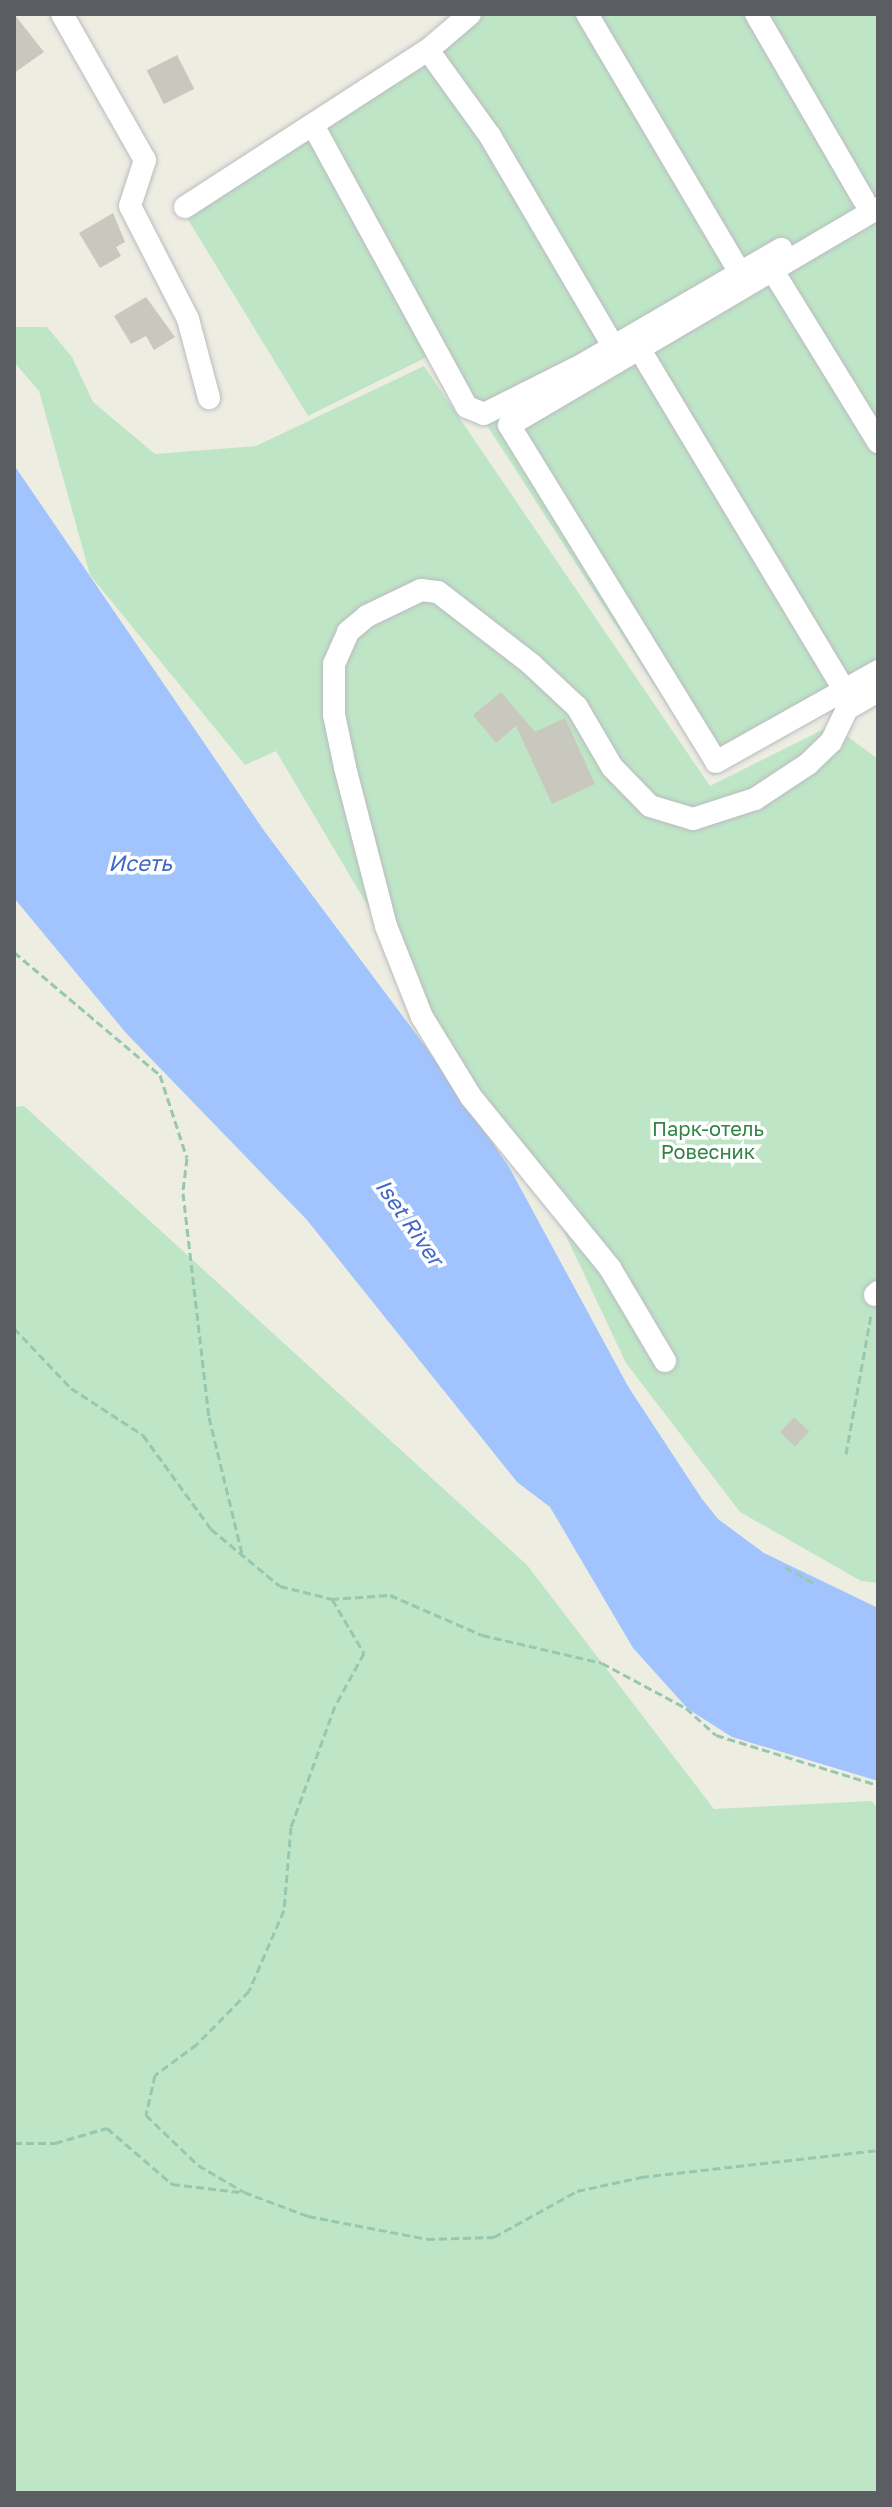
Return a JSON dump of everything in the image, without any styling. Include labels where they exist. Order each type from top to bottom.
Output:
[{"type":"street","points":[[62,14],[145,160],[130,206],[193,330],[209,398]]},
{"type":"street","points":[[185,207],[428,50],[470,14]]},
{"type":"street","points":[[587,14],[739,271]]},
{"type":"street","points":[[756,14],[873,200]]},
{"type":"street","points":[[428,50],[490,136],[613,346]]},
{"type":"street","points":[[313,125],[467,407],[484,414],[613,346],[739,271],[873,200]]},
{"type":"street","points":[[873,200],[773,271],[509,425],[716,762],[878,671]]},
{"type":"street","points":[[773,271],[878,442]]},
{"type":"street","points":[[640,350],[844,690]]},
{"type":"street","points":[[665,1361],[610,1268],[471,1097],[422,1017],[386,926],[345,767],[334,715],[334,664],[348,632],[367,616],[421,590],[438,592],[531,664],[577,707],[612,767],[650,806],[693,819],[755,799],[808,764],[831,742],[847,709],[878,691]]},
{"type":"path","points":[[14,952],[160,1075],[187,1158],[183,1193],[209,1417],[242,1555]]},
{"type":"path","points":[[846,1454],[876,1294]]},
{"type":"path","points":[[14,1328],[71,1388],[143,1435],[211,1529],[280,1586],[332,1599],[390,1595],[482,1635],[602,1663],[686,1708],[716,1735],[878,1785]]},
{"type":"path","points":[[785,1567],[816,1583]]},
{"type":"path","points":[[332,1599],[364,1653],[335,1706],[291,1827],[284,1910],[249,1991],[197,2044],[155,2075],[146,2115],[198,2165],[244,2192],[308,2216],[427,2239],[494,2237],[577,2191],[641,2177],[878,2150]]},
{"type":"path","points":[[14,2143],[55,2143],[107,2128],[172,2184],[244,2192]]},
{"type":"green space","points":[[459,14],[878,14],[878,678],[713,776],[439,351],[308,416],[176,200],[410,52]]},
{"type":"green space","name":"Парк-отель Ровесник","points":[[14,327],[47,327],[72,357],[93,402],[155,454],[256,446],[424,366],[710,786],[832,725],[878,759],[878,1583],[861,1581],[740,1512],[626,1363],[534,1168],[507,1141],[276,751],[245,765],[90,575],[39,391],[14,362]]},
{"type":"green space","points":[[24,1106],[527,1565],[714,1809],[872,1801],[878,1809],[878,2493],[14,2493],[14,1107]]},
{"type":"water","name":"Исеть","points":[[14,465],[265,832],[434,1058],[509,1167],[629,1388],[702,1499],[718,1519],[764,1553],[878,1608],[878,1781],[732,1737],[688,1709],[633,1648],[550,1507],[517,1482],[307,1220],[126,1033],[14,898]]},
{"type":"building","points":[[14,14],[44,52],[14,73]]},
{"type":"building","points":[[177,55],[194,89],[164,104],[147,70]]},
{"type":"building","points":[[113,213],[125,242],[116,247],[121,256],[100,268],[79,233]]},
{"type":"building","points":[[146,297],[175,337],[154,350],[146,336],[131,344],[114,316]]},
{"type":"building","points":[[501,692],[535,732],[565,718],[595,784],[552,804],[516,726],[496,743],[473,715]]},
{"type":"building","points":[[794,1417],[809,1431],[795,1447],[780,1432]]},
{"type":"water label","name":"Iset River","points":[[410,1222]]}]
